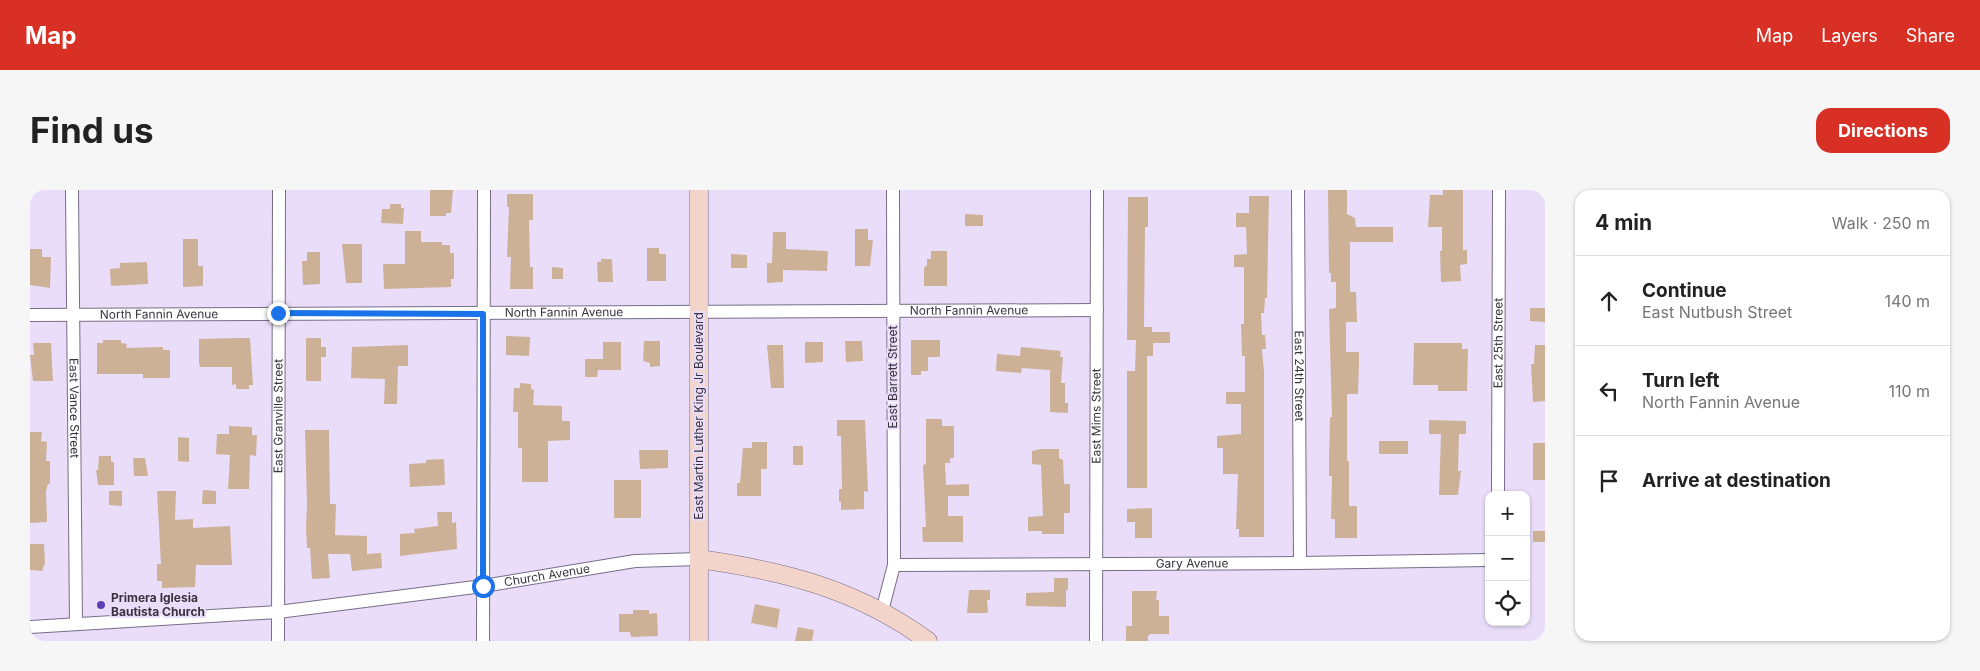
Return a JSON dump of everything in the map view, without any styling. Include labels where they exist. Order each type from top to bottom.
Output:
[{"type":"main road","name":"East Martin Luther King Jr Boulevard","points":[[699,190],[699,641]]},
{"type":"main road","name":"Church Avenue","points":[[699,559],[765,569],[801,578],[845,593],[882,611],[928,641]]},
{"type":"street","name":"East Vance Street","points":[[72,190],[76,624]]},
{"type":"street","name":"East Granville Street","points":[[278,641],[279,190]]},
{"type":"street","points":[[483,641],[484,190]]},
{"type":"street","name":"East Barrett Street","points":[[882,611],[894,565],[893,190]]},
{"type":"street","name":"East Mims Street","points":[[1096,641],[1097,190]]},
{"type":"street","name":"East 24th Street","points":[[1298,190],[1300,563]]},
{"type":"street","name":"East 25th Street","points":[[1498,491],[1499,190]]},
{"type":"street","name":"North Fannin Avenue","points":[[30,315],[483,314],[699,310],[893,312],[1097,310]]},
{"type":"street","name":"Church Avenue","points":[[30,627],[278,612],[483,586],[636,561],[699,559]]},
{"type":"street","name":"Gary Avenue","points":[[894,565],[1485,560]]},
{"type":"building","points":[[430,190],[453,190],[451,213],[446,213],[446,216],[430,216]]},
{"type":"building","points":[[1328,190],[1347,190],[1347,214],[1355,218],[1356,227],[1393,227],[1393,242],[1350,242],[1350,292],[1356,292],[1357,322],[1346,322],[1346,352],[1359,352],[1359,364],[1358,394],[1347,394],[1347,461],[1349,461],[1349,506],[1357,506],[1357,538],[1335,538],[1335,519],[1331,519],[1332,476],[1329,476],[1329,461],[1330,417],[1332,417],[1329,309],[1336,308],[1336,282],[1331,282],[1331,273],[1329,273]]},
{"type":"building","points":[[1443,190],[1463,190],[1463,250],[1467,250],[1467,264],[1460,265],[1461,281],[1441,282],[1440,251],[1442,251],[1442,227],[1428,227],[1430,195],[1443,195]]},
{"type":"building","points":[[507,194],[533,194],[533,220],[529,220],[530,267],[533,267],[533,289],[510,289],[511,257],[507,257],[509,207],[507,207]]},
{"type":"building","points":[[1249,196],[1269,196],[1267,298],[1265,298],[1264,313],[1261,313],[1262,335],[1265,335],[1266,349],[1262,349],[1264,372],[1264,537],[1239,537],[1239,529],[1236,529],[1238,474],[1223,474],[1223,448],[1217,448],[1217,436],[1241,434],[1241,404],[1226,404],[1226,392],[1245,392],[1245,356],[1242,356],[1241,324],[1244,324],[1244,267],[1234,267],[1234,255],[1247,254],[1246,227],[1236,227],[1236,213],[1249,213]]},
{"type":"building","points":[[1128,197],[1148,197],[1148,227],[1145,227],[1144,327],[1152,327],[1152,332],[1170,332],[1170,343],[1153,343],[1153,356],[1147,356],[1147,488],[1127,488],[1127,371],[1135,371],[1136,340],[1127,340]]},
{"type":"building","points":[[390,204],[401,204],[401,208],[404,208],[403,224],[381,223],[382,209],[390,209]]},
{"type":"building","points":[[965,214],[983,215],[983,226],[965,226]]},
{"type":"building","points":[[855,229],[868,229],[868,240],[873,240],[870,266],[855,266]]},
{"type":"building","points":[[405,231],[421,231],[421,242],[442,242],[442,245],[450,245],[450,253],[454,253],[454,279],[451,279],[451,287],[384,289],[383,264],[405,264]]},
{"type":"building","points":[[773,232],[786,232],[786,249],[828,251],[827,271],[783,270],[783,282],[767,283],[767,263],[772,263]]},
{"type":"building","points":[[183,239],[198,239],[198,266],[203,266],[203,286],[183,287]]},
{"type":"building","points":[[342,244],[362,244],[362,283],[346,283]]},
{"type":"building","points":[[647,248],[659,248],[659,254],[666,254],[666,281],[647,281]]},
{"type":"building","points":[[30,249],[42,249],[42,257],[51,257],[50,288],[30,285]]},
{"type":"building","points":[[931,251],[947,251],[947,286],[924,286],[924,268],[927,265],[927,259],[931,259]]},
{"type":"building","points":[[307,252],[320,252],[320,284],[303,285],[302,261],[307,261]]},
{"type":"building","points":[[731,254],[747,255],[747,268],[731,268]]},
{"type":"building","points":[[601,259],[612,259],[613,282],[598,282],[597,262],[601,262]]},
{"type":"building","points":[[147,262],[148,284],[111,286],[110,269],[120,268],[120,263]]},
{"type":"building","points":[[552,267],[563,268],[563,279],[552,279]]},
{"type":"building","points":[[1530,308],[1545,308],[1545,322],[1530,321]]},
{"type":"building","points":[[506,336],[530,337],[529,356],[506,355]]},
{"type":"building","points":[[250,338],[253,385],[249,385],[249,389],[236,389],[236,384],[232,385],[232,367],[200,367],[199,339]]},
{"type":"building","points":[[306,338],[321,338],[321,347],[326,347],[326,357],[321,357],[321,381],[306,381]]},
{"type":"building","points":[[103,340],[121,340],[121,343],[127,344],[126,348],[163,347],[163,350],[170,350],[170,378],[143,378],[143,374],[97,374],[97,343],[103,343]]},
{"type":"building","points":[[911,340],[940,340],[940,357],[928,357],[928,371],[921,371],[921,375],[911,375]]},
{"type":"building","points":[[644,341],[660,341],[660,366],[650,367],[650,363],[643,361]]},
{"type":"building","points":[[845,341],[862,341],[863,361],[846,362]]},
{"type":"building","points":[[603,342],[621,342],[621,370],[598,370],[597,377],[585,377],[585,359],[603,359]]},
{"type":"building","points":[[805,342],[823,342],[823,362],[805,363]]},
{"type":"building","points":[[33,343],[51,343],[53,381],[33,381],[30,355],[34,355]]},
{"type":"building","points":[[1414,343],[1462,343],[1462,349],[1468,349],[1467,391],[1438,391],[1438,385],[1413,385]]},
{"type":"building","points":[[408,345],[408,366],[398,366],[397,404],[384,404],[385,379],[351,378],[352,347]]},
{"type":"building","points":[[767,345],[783,345],[784,388],[771,388]]},
{"type":"building","points":[[1535,345],[1545,345],[1545,401],[1533,402],[1531,364],[1534,364]]},
{"type":"building","points":[[1021,347],[1061,351],[1060,357],[1063,357],[1061,383],[1065,383],[1065,403],[1068,403],[1068,413],[1050,412],[1050,370],[1022,368],[1021,373],[996,371],[997,354],[1020,356]]},
{"type":"building","points":[[520,383],[531,384],[531,389],[534,390],[533,405],[562,406],[562,421],[570,421],[570,440],[548,441],[548,482],[522,482],[522,448],[518,448],[518,412],[513,412],[514,388],[520,388]]},
{"type":"building","points":[[926,419],[942,419],[942,426],[954,426],[954,458],[950,458],[950,463],[945,463],[946,485],[969,484],[969,496],[948,496],[948,516],[963,516],[963,542],[923,542],[922,527],[926,527],[923,465],[926,464]]},
{"type":"building","points":[[837,420],[865,420],[868,492],[864,491],[864,509],[841,510],[839,489],[842,489],[841,436],[837,436]]},
{"type":"building","points":[[1429,420],[1466,421],[1466,434],[1459,434],[1458,471],[1461,471],[1458,495],[1439,495],[1441,434],[1429,434]]},
{"type":"building","points":[[229,426],[252,427],[252,435],[257,435],[256,456],[250,455],[249,489],[228,489],[230,455],[216,454],[217,434],[229,434]]},
{"type":"building","points":[[305,430],[329,430],[330,504],[336,504],[335,535],[367,536],[367,554],[381,553],[382,568],[352,571],[350,554],[328,554],[330,578],[312,579],[310,548],[307,548],[306,528]]},
{"type":"building","points":[[30,432],[42,432],[41,441],[47,442],[46,461],[50,461],[50,484],[48,484],[46,491],[47,522],[30,523]]},
{"type":"building","points":[[178,437],[189,438],[189,462],[178,461]]},
{"type":"building","points":[[1379,441],[1408,441],[1408,454],[1379,454]]},
{"type":"building","points":[[752,442],[767,442],[767,469],[761,469],[761,496],[737,496],[737,483],[740,483],[743,448],[752,448]]},
{"type":"building","points":[[1533,443],[1545,443],[1545,480],[1533,480]]},
{"type":"building","points":[[793,446],[803,446],[803,465],[793,465]]},
{"type":"building","points":[[1059,449],[1059,458],[1063,460],[1064,484],[1070,484],[1070,513],[1064,513],[1064,534],[1042,534],[1042,531],[1028,531],[1028,517],[1043,516],[1041,465],[1032,464],[1032,451]]},
{"type":"building","points":[[639,450],[668,450],[668,468],[640,469]]},
{"type":"building","points":[[99,456],[111,456],[111,462],[114,462],[114,485],[98,485],[96,470],[98,470]]},
{"type":"building","points":[[133,458],[145,458],[148,476],[134,476]]},
{"type":"building","points":[[444,459],[445,485],[410,487],[409,464],[426,463],[426,460]]},
{"type":"building","points":[[614,480],[641,480],[641,518],[614,518]]},
{"type":"building","points":[[203,490],[216,491],[216,504],[202,504]]},
{"type":"building","points":[[109,491],[122,491],[122,506],[109,505]]},
{"type":"building","points":[[157,491],[176,491],[175,520],[193,519],[193,528],[230,526],[232,565],[196,565],[195,587],[162,588],[162,581],[157,581],[157,564],[161,564]]},
{"type":"building","points":[[1152,508],[1152,538],[1135,538],[1135,522],[1127,522],[1127,509]]},
{"type":"building","points":[[437,512],[452,512],[452,523],[456,522],[457,549],[400,556],[400,534],[415,533],[414,529],[438,526]]},
{"type":"building","points":[[1533,531],[1545,531],[1545,542],[1533,542]]},
{"type":"building","points":[[30,544],[44,544],[45,563],[42,571],[30,570]]},
{"type":"building","points":[[1054,578],[1068,578],[1066,607],[1026,606],[1026,593],[1054,592]]},
{"type":"building","points":[[969,590],[990,590],[990,600],[987,600],[988,613],[967,613]]},
{"type":"building","points":[[1132,591],[1157,591],[1156,600],[1159,600],[1159,616],[1169,616],[1169,634],[1150,634],[1148,641],[1126,641],[1126,626],[1132,626]]},
{"type":"building","points":[[755,604],[780,609],[777,628],[751,623]]},
{"type":"building","points":[[633,610],[649,610],[649,614],[657,613],[658,636],[631,637],[630,632],[619,632],[619,614],[633,614]]},
{"type":"building","points":[[798,627],[814,630],[812,641],[795,641]]},
{"type":"place","name":"Primera Iglesia Bautista Church","points":[[101,605]]},
{"type":"route","points":[[278,313],[483,314],[483,586]]}]
